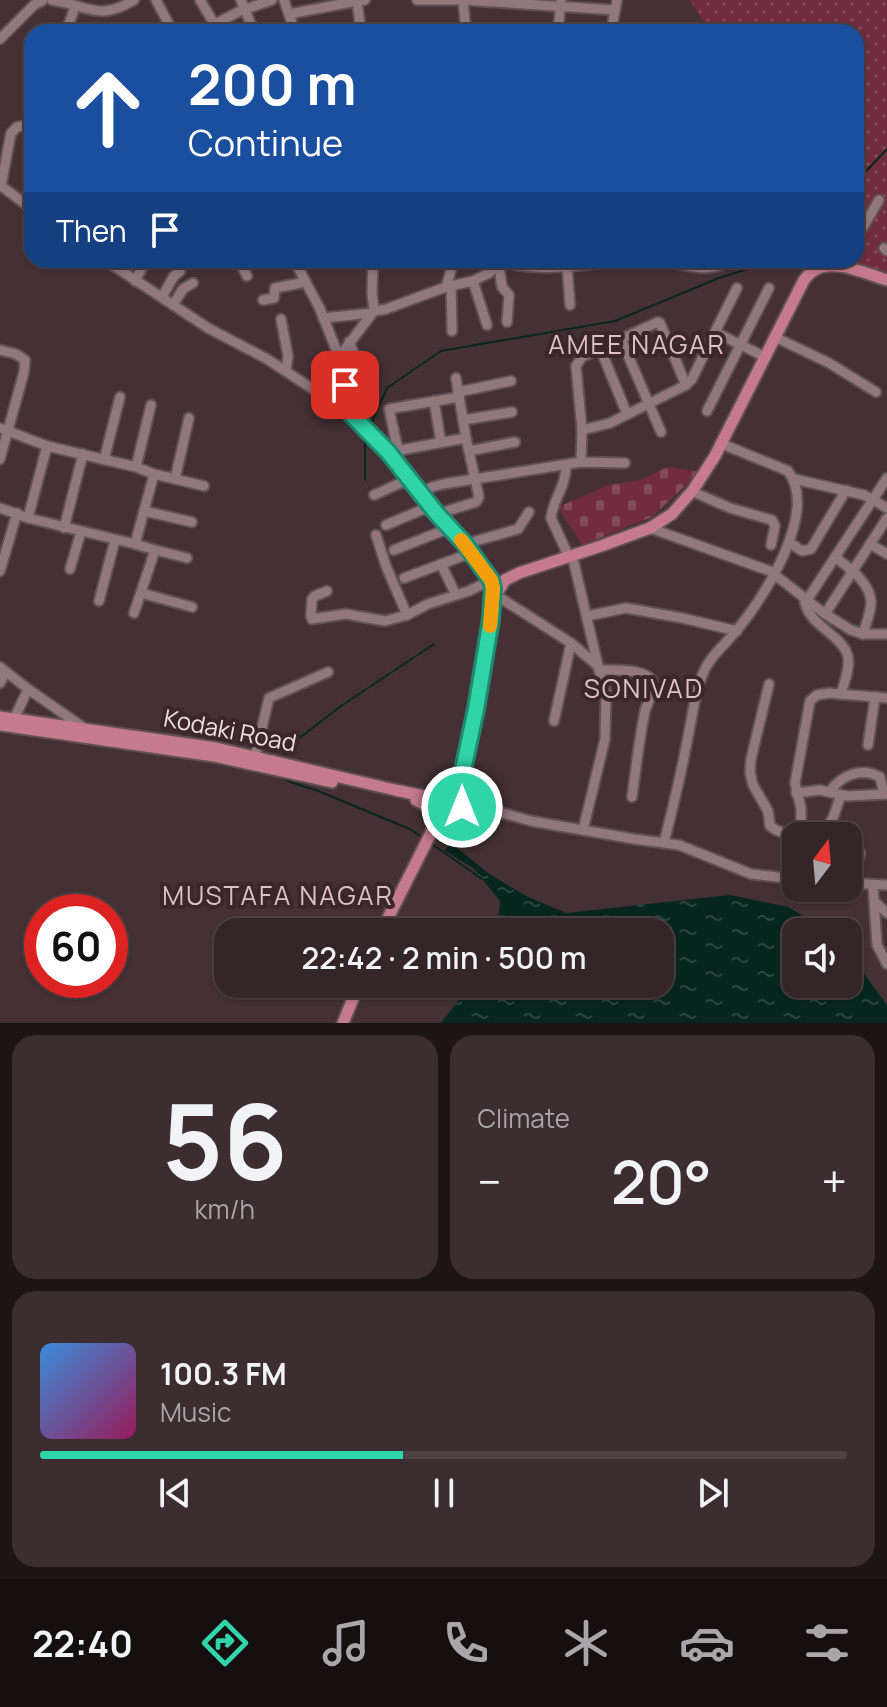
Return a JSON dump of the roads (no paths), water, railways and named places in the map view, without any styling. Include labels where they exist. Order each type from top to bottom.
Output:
[{"type":"main road","points":[[654,530],[693,490],[715,456],[804,280],[820,268]]},
{"type":"main road","points":[[858,268],[887,280]]},
{"type":"main road","points":[[395,918],[469,777],[502,599],[510,586],[676,520],[698,494],[727,446],[809,284],[817,276],[837,273],[887,287]]},
{"type":"main road","points":[[388,918],[437,821],[455,803],[473,723],[495,596],[505,580],[572,560]]},
{"type":"main road","name":"Kodaki Road","points":[[0,717],[216,748],[455,803]]},
{"type":"main road","name":"Kodaki Road","points":[[0,725],[214,756],[416,800],[455,803]]},
{"type":"main road","points":[[416,800],[430,808],[437,821]]},
{"type":"main road","points":[[343,1023],[353,998]]},
{"type":"main road","points":[[351,1023],[361,998]]},
{"type":"street","points":[[0,39],[43,0]]},
{"type":"street","points":[[52,0],[114,10],[134,0]]},
{"type":"street","points":[[156,0],[169,24]]},
{"type":"street","points":[[200,0],[215,24]]},
{"type":"street","points":[[222,24],[243,5],[272,0]]},
{"type":"street","points":[[284,0],[292,24]]},
{"type":"street","points":[[289,14],[340,1],[365,0]]},
{"type":"street","points":[[417,0],[616,5]]},
{"type":"street","points":[[463,0],[465,24]]},
{"type":"street","points":[[357,1],[360,24]]},
{"type":"street","points":[[67,24],[70,3]]},
{"type":"street","points":[[559,24],[561,3]]},
{"type":"street","points":[[243,5],[251,24]]},
{"type":"street","points":[[24,126],[13,129],[2,172],[2,190],[24,204]]},
{"type":"street","points":[[864,225],[879,200]]},
{"type":"street","points":[[116,268],[208,328],[267,359],[351,414],[393,452],[409,479],[489,577],[493,588],[491,619]]},
{"type":"street","points":[[135,281],[142,268]]},
{"type":"street","points":[[243,268],[247,276]]},
{"type":"street","points":[[298,268],[339,357],[351,414]]},
{"type":"street","points":[[339,357],[373,312],[373,268]]},
{"type":"street","points":[[452,268],[448,286],[452,331]]},
{"type":"street","points":[[323,318],[386,309],[448,286],[473,281],[491,268]]},
{"type":"street","points":[[500,268],[502,287],[509,295],[507,322]]},
{"type":"street","points":[[567,268],[570,305]]},
{"type":"street","points":[[162,297],[180,271]]},
{"type":"street","points":[[473,281],[487,325]]},
{"type":"street","points":[[263,300],[273,299],[275,288],[306,282]]},
{"type":"street","points":[[173,305],[183,289],[193,283]]},
{"type":"street","points":[[582,430],[610,423],[686,385],[692,379],[737,288]]},
{"type":"street","points":[[707,411],[769,288]]},
{"type":"street","points":[[281,319],[288,356],[286,371]]},
{"type":"street","points":[[581,462],[582,430],[576,366],[582,357],[656,322],[660,323],[686,385]]},
{"type":"street","points":[[715,332],[765,357]]},
{"type":"street","points":[[621,339],[661,432]]},
{"type":"street","points":[[781,340],[829,363],[876,392]]},
{"type":"street","points":[[349,342],[363,376]]},
{"type":"street","points":[[600,348],[627,414]]},
{"type":"street","points":[[0,350],[25,360],[24,372],[3,429],[0,459]]},
{"type":"street","points":[[386,525],[478,500],[456,378]]},
{"type":"street","points":[[393,452],[389,409],[511,381]]},
{"type":"street","points":[[104,460],[120,397]]},
{"type":"street","points":[[434,401],[441,442]]},
{"type":"street","points":[[136,467],[151,405]]},
{"type":"street","points":[[463,420],[512,412]]},
{"type":"street","points":[[175,479],[189,418]]},
{"type":"street","points":[[3,429],[47,446],[204,486]]},
{"type":"street","points":[[393,452],[466,438]]},
{"type":"street","points":[[469,451],[515,442]]},
{"type":"street","points":[[28,518],[47,446]]},
{"type":"street","points":[[664,843],[704,670],[765,593],[795,526],[798,507],[794,479],[788,471],[727,446]]},
{"type":"street","points":[[64,528],[83,454]]},
{"type":"street","points":[[420,493],[443,484],[581,462],[625,463]]},
{"type":"street","points":[[566,465],[566,478],[551,518],[572,560],[606,693],[605,739],[583,830]]},
{"type":"street","points":[[135,544],[154,474]]},
{"type":"street","points":[[841,694],[848,663],[846,651],[808,613],[806,599],[887,478]]},
{"type":"street","points":[[374,495],[409,479]]},
{"type":"street","points":[[794,479],[864,495],[887,508]]},
{"type":"street","points":[[789,542],[802,551],[811,549],[846,490]]},
{"type":"street","points":[[698,494],[730,508],[772,520],[775,526],[771,545]]},
{"type":"street","points":[[0,508],[64,528],[187,558]]},
{"type":"street","points":[[144,511],[192,522]]},
{"type":"street","points":[[404,578],[518,529],[529,512]]},
{"type":"street","points":[[0,571],[17,513]]},
{"type":"street","points":[[825,614],[887,518]]},
{"type":"street","points":[[394,550],[450,528]]},
{"type":"street","points":[[654,530],[774,574],[841,626],[863,634],[887,634]]},
{"type":"street","points":[[70,569],[81,532]]},
{"type":"street","points":[[376,535],[407,615]]},
{"type":"street","points":[[99,601],[115,540]]},
{"type":"street","points":[[870,544],[887,554]]},
{"type":"street","points":[[134,613],[155,550]]},
{"type":"street","points":[[835,557],[863,582],[870,598],[863,634]]},
{"type":"street","points":[[441,564],[456,595]]},
{"type":"street","points":[[327,591],[312,599],[312,619],[346,614],[385,621],[456,595],[489,577],[514,576]]},
{"type":"street","points":[[141,593],[192,607]]},
{"type":"street","points":[[502,599],[571,643],[598,668],[641,673],[653,682],[645,708],[632,797]]},
{"type":"street","points":[[587,616],[626,608],[737,631]]},
{"type":"street","points":[[554,721],[571,643]]},
{"type":"street","points":[[0,683],[3,669],[87,730]]},
{"type":"street","points":[[255,757],[269,698],[328,672]]},
{"type":"street","points":[[769,684],[750,773],[753,785],[768,811],[770,826],[782,832]]},
{"type":"street","points":[[14,719],[28,689]]},
{"type":"street","points":[[800,822],[801,808],[796,793],[796,773],[810,701],[817,695],[841,694],[887,698]]},
{"type":"street","points":[[868,745],[875,697]]},
{"type":"street","points":[[796,793],[886,794],[880,777],[870,773],[842,777],[830,791]]},
{"type":"street","points":[[830,822],[841,795]]},
{"type":"street","name":"Kodaki Road","points":[[455,803],[531,821],[679,845],[751,874],[782,877]]},
{"type":"street","points":[[862,885],[887,885]]},
{"type":"street","points":[[873,885],[877,945],[887,964]]},
{"type":"street","points":[[875,902],[887,913]]},
{"type":"water","points":[[450,842],[488,873],[528,897],[566,913],[730,895],[788,907],[806,918],[782,918],[782,998],[862,998],[862,971],[887,1005],[887,1023],[441,1023],[460,998],[674,998],[674,918],[498,918],[500,901],[473,868],[445,851]]},
{"type":"waterway","points":[[864,173],[887,149]]},
{"type":"waterway","points":[[369,428],[387,388],[441,351],[615,321],[751,268]]},
{"type":"waterway","points":[[365,480],[366,434]]},
{"type":"waterway","points":[[285,754],[289,746],[341,706],[434,644]]},
{"type":"waterway","points":[[281,776],[412,830],[423,838]]},
{"type":"waterway","points":[[432,844],[482,879]]},
{"type":"district","name":"AMEE NAGAR","points":[[637,345]]},
{"type":"district","name":"SONIVAD","points":[[644,689]]},
{"type":"district","name":"MUSTAFA NAGAR","points":[[278,896]]}]
